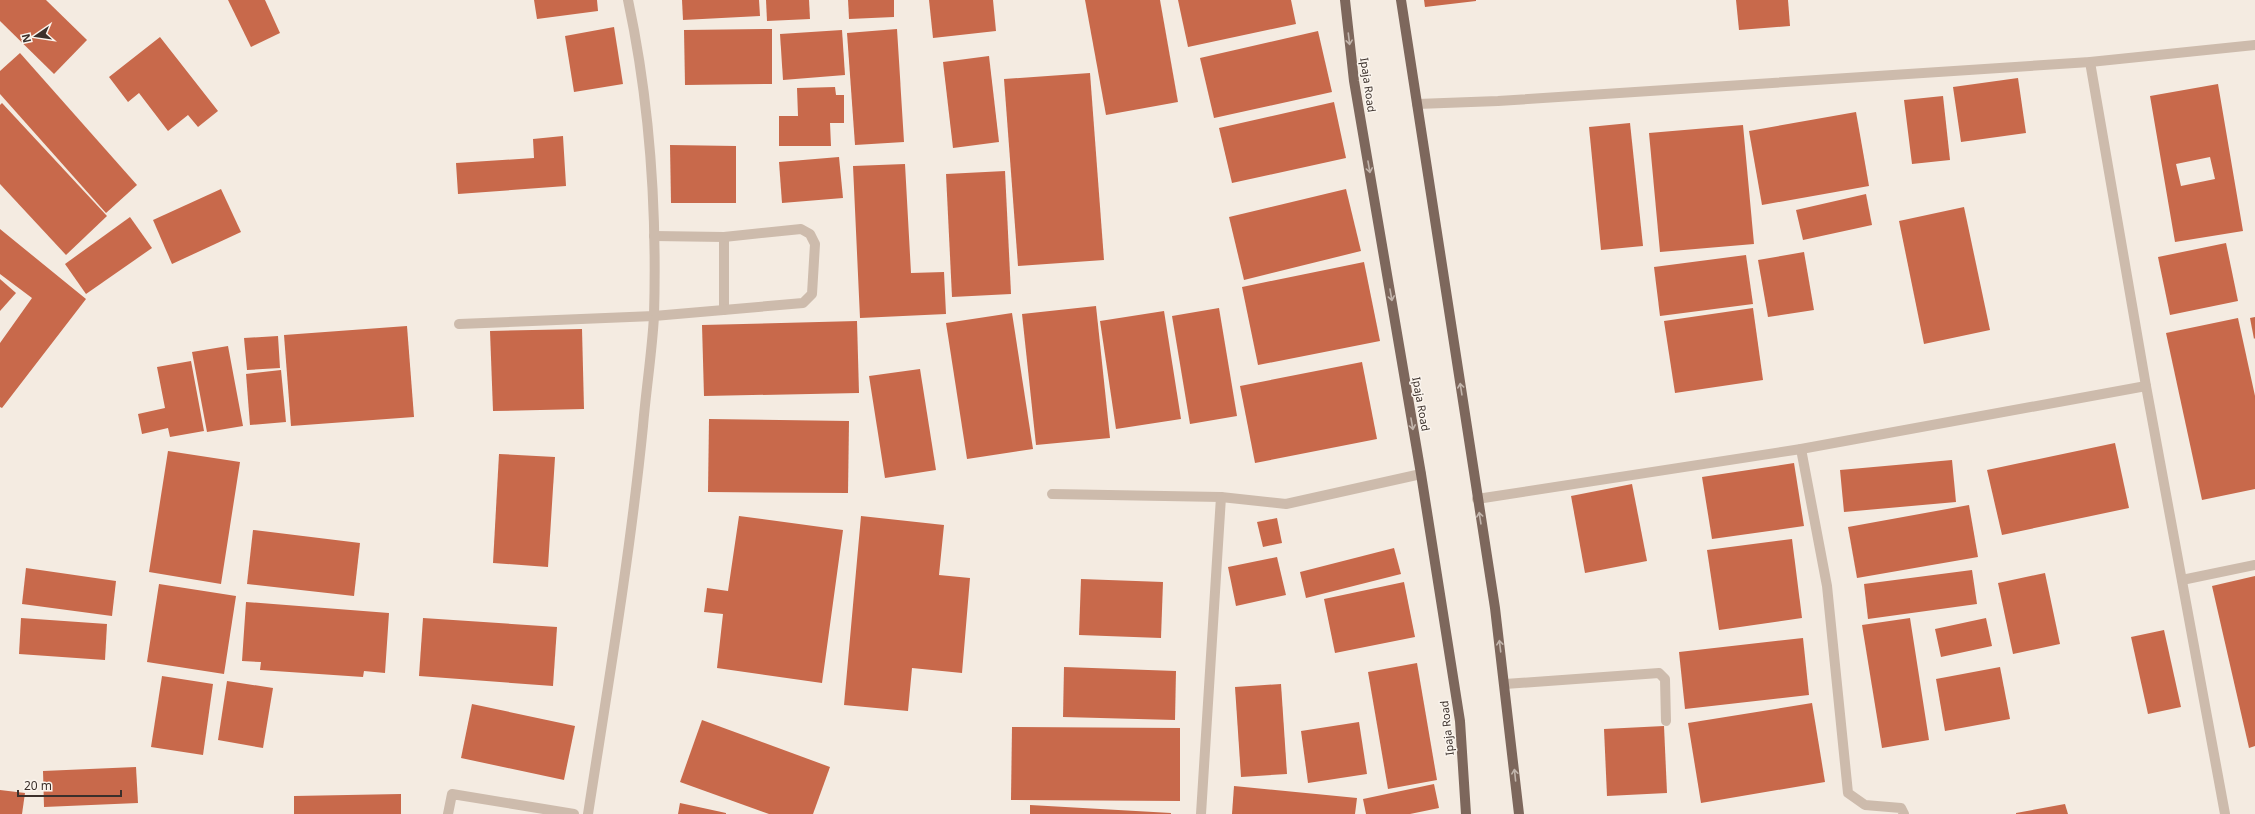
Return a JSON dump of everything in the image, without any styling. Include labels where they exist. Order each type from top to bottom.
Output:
[{"type":"main road","name":"Ipaja Road","points":[[1345,0],[1354,80],[1421,474],[1460,721],[1466,814]]},
{"type":"main road","points":[[1402,0],[1477,499],[1495,608],[1519,814]]},
{"type":"street","points":[[588,814],[633,519],[654,316],[654,236],[647,121],[639,51],[628,0]]},
{"type":"street","points":[[1417,104],[1498,101],[2090,62],[2255,45]]},
{"type":"street","points":[[2090,62],[2146,386],[2225,814]]},
{"type":"street","points":[[458,324],[654,316],[802,303],[812,294],[815,244],[810,234],[801,229],[724,236],[654,236]]},
{"type":"street","points":[[724,236],[724,310]]},
{"type":"street","points":[[1477,499],[1801,449],[2146,386]]},
{"type":"street","points":[[1801,449],[1827,586],[1848,793],[1865,805],[1901,808],[1904,814]]},
{"type":"street","points":[[1052,494],[1221,497],[1286,504],[1421,474]]},
{"type":"street","points":[[1201,814],[1221,497]]},
{"type":"street","points":[[2182,580],[2255,565]]},
{"type":"street","points":[[1505,684],[1659,672],[1665,679],[1666,721]]},
{"type":"street","points":[[448,814],[452,794],[574,814]]},
{"type":"building","points":[[0,0],[46,0],[87,40],[54,74],[0,21]]},
{"type":"building","points":[[228,0],[265,0],[280,33],[251,47]]},
{"type":"building","points":[[534,0],[597,0],[598,11],[537,19]]},
{"type":"building","points":[[682,0],[759,0],[760,16],[683,20]]},
{"type":"building","points":[[766,0],[809,0],[810,19],[767,21]]},
{"type":"building","points":[[848,0],[894,0],[894,17],[849,19]]},
{"type":"building","points":[[929,0],[993,0],[996,31],[933,38]]},
{"type":"building","points":[[1085,0],[1160,0],[1178,102],[1106,115]]},
{"type":"building","points":[[1178,0],[1291,0],[1296,24],[1188,47]]},
{"type":"building","points":[[1424,0],[1476,0],[1476,1],[1425,7]]},
{"type":"building","points":[[1736,0],[1788,0],[1790,26],[1739,30]]},
{"type":"building","points":[[614,27],[623,84],[574,92],[565,36]]},
{"type":"building","points":[[772,29],[772,84],[685,85],[684,30]]},
{"type":"building","points":[[897,29],[904,142],[855,145],[847,33]]},
{"type":"building","points":[[842,30],[845,75],[783,80],[780,34]]},
{"type":"building","points":[[1318,31],[1332,92],[1214,118],[1200,58]]},
{"type":"building","points":[[160,37],[218,111],[198,127],[188,115],[168,131],[139,93],[128,102],[109,77]]},
{"type":"building","points":[[20,53],[137,185],[106,213],[0,94],[0,71]]},
{"type":"building","points":[[989,56],[999,142],[953,148],[943,62]]},
{"type":"building","points":[[1090,73],[1104,260],[1018,266],[1004,79]]},
{"type":"building","points":[[2018,78],[2026,133],[1961,142],[1953,87]]},
{"type":"building","points":[[2218,84],[2243,231],[2175,242],[2150,96]],"holes":[[[2210,157],[2215,179],[2181,186],[2176,164]]]},
{"type":"building","points":[[835,87],[836,95],[844,95],[844,123],[830,123],[831,146],[779,146],[779,116],[798,116],[797,88]]},
{"type":"building","points":[[1943,96],[1950,160],[1912,164],[1904,100]]},
{"type":"building","points":[[1334,102],[1346,158],[1232,183],[1219,128]]},
{"type":"building","points":[[2,103],[107,216],[66,255],[0,184],[0,105]]},
{"type":"building","points":[[1856,112],[1869,186],[1762,205],[1749,131]]},
{"type":"building","points":[[1630,123],[1643,246],[1601,250],[1589,127]]},
{"type":"building","points":[[1743,125],[1754,244],[1660,252],[1649,133]]},
{"type":"building","points":[[563,136],[566,186],[458,194],[456,163],[534,158],[533,139]]},
{"type":"building","points":[[670,145],[736,146],[736,203],[671,203]]},
{"type":"building","points":[[839,157],[843,198],[782,203],[779,162]]},
{"type":"building","points":[[905,164],[911,273],[944,272],[946,314],[860,318],[853,166]]},
{"type":"building","points":[[1005,171],[1011,294],[952,297],[946,174]]},
{"type":"building","points":[[221,189],[241,232],[172,264],[153,220]]},
{"type":"building","points":[[1346,189],[1361,251],[1244,280],[1229,217]]},
{"type":"building","points":[[1866,194],[1872,225],[1803,240],[1796,210]]},
{"type":"building","points":[[1964,207],[1990,330],[1924,344],[1899,221]]},
{"type":"building","points":[[130,217],[152,248],[86,294],[65,264]]},
{"type":"building","points":[[0,229],[86,299],[2,408],[0,407],[0,343],[32,298],[0,274]]},
{"type":"building","points":[[2226,243],[2238,301],[2170,315],[2158,257]]},
{"type":"building","points":[[1804,252],[1814,310],[1768,317],[1758,260]]},
{"type":"building","points":[[1746,255],[1753,304],[1660,316],[1654,267]]},
{"type":"building","points":[[1364,262],[1380,341],[1258,365],[1242,287]]},
{"type":"building","points":[[0,279],[16,293],[0,311]]},
{"type":"building","points":[[1096,306],[1110,438],[1036,445],[1022,314]]},
{"type":"building","points":[[1219,308],[1237,416],[1190,424],[1172,316]]},
{"type":"building","points":[[1753,308],[1763,380],[1675,393],[1664,321]]},
{"type":"building","points":[[1164,311],[1181,419],[1116,429],[1100,321]]},
{"type":"building","points":[[1012,313],[1033,449],[967,459],[946,323]]},
{"type":"building","points":[[2255,317],[2255,338],[2254,339],[2250,318]]},
{"type":"building","points":[[2238,318],[2255,396],[2255,489],[2202,500],[2166,333]]},
{"type":"building","points":[[857,321],[859,393],[704,396],[702,325]]},
{"type":"building","points":[[407,326],[414,417],[291,426],[284,335]]},
{"type":"building","points":[[582,329],[584,409],[493,411],[490,331]]},
{"type":"building","points":[[278,336],[280,368],[247,370],[244,338]]},
{"type":"building","points":[[228,346],[243,426],[207,432],[192,352]]},
{"type":"building","points":[[191,361],[204,431],[170,437],[168,428],[142,434],[138,414],[165,408],[157,367]]},
{"type":"building","points":[[1362,362],[1377,439],[1255,463],[1240,386]]},
{"type":"building","points":[[920,369],[936,470],[885,478],[869,376]]},
{"type":"building","points":[[281,370],[286,422],[250,425],[246,374]]},
{"type":"building","points":[[709,419],[849,421],[848,493],[708,492]]},
{"type":"building","points":[[2115,443],[2129,508],[2002,535],[1987,470]]},
{"type":"building","points":[[168,451],[240,462],[221,584],[149,572]]},
{"type":"building","points":[[499,454],[555,457],[548,567],[493,563]]},
{"type":"building","points":[[1952,460],[1956,502],[1844,512],[1840,470]]},
{"type":"building","points":[[1794,463],[1804,526],[1712,539],[1702,477]]},
{"type":"building","points":[[1632,484],[1647,561],[1585,573],[1571,496]]},
{"type":"building","points":[[1969,505],[1978,557],[1857,578],[1848,527]]},
{"type":"building","points":[[739,516],[843,530],[822,683],[717,668],[723,614],[704,612],[707,588],[728,591]]},
{"type":"building","points":[[861,516],[944,525],[939,575],[970,578],[962,673],[912,668],[908,711],[844,705]]},
{"type":"building","points":[[1277,518],[1282,543],[1263,547],[1257,522]]},
{"type":"building","points":[[253,530],[360,543],[354,596],[247,584]]},
{"type":"building","points":[[1792,539],[1802,618],[1719,630],[1707,550]]},
{"type":"building","points":[[1394,548],[1401,574],[1306,598],[1300,572]]},
{"type":"building","points":[[1277,557],[1286,595],[1236,606],[1228,567]]},
{"type":"building","points":[[26,568],[116,581],[112,616],[22,604]]},
{"type":"building","points":[[1972,570],[1977,604],[1868,619],[1864,584]]},
{"type":"building","points":[[2045,573],[2060,644],[2013,654],[1998,583]]},
{"type":"building","points":[[2255,576],[2255,746],[2249,748],[2212,586]]},
{"type":"building","points":[[1081,579],[1163,582],[1161,638],[1079,635]]},
{"type":"building","points":[[1404,582],[1415,637],[1335,653],[1324,599]]},
{"type":"building","points":[[159,584],[236,596],[224,674],[147,662]]},
{"type":"building","points":[[246,602],[389,613],[385,673],[364,671],[363,677],[260,670],[261,662],[242,661]]},
{"type":"building","points":[[21,618],[107,624],[105,660],[19,654]]},
{"type":"building","points":[[423,618],[557,627],[553,686],[419,676]]},
{"type":"building","points":[[1910,618],[1929,740],[1882,748],[1862,625]]},
{"type":"building","points":[[1986,618],[1992,646],[1941,657],[1935,629]]},
{"type":"building","points":[[2164,630],[2181,707],[2148,714],[2131,637]]},
{"type":"building","points":[[1803,638],[1809,695],[1685,709],[1679,652]]},
{"type":"building","points":[[1417,663],[1437,780],[1388,789],[1368,672]]},
{"type":"building","points":[[1064,667],[1176,671],[1175,720],[1063,717]]},
{"type":"building","points":[[2000,667],[2010,719],[1945,731],[1936,679]]},
{"type":"building","points":[[162,676],[213,684],[203,755],[151,747]]},
{"type":"building","points":[[227,681],[273,688],[263,748],[218,740]]},
{"type":"building","points":[[1281,684],[1287,774],[1241,777],[1235,687]]},
{"type":"building","points":[[1812,703],[1825,782],[1701,803],[1688,723]]},
{"type":"building","points":[[472,704],[575,726],[564,780],[461,758]]},
{"type":"building","points":[[702,720],[830,767],[813,814],[769,814],[680,782]]},
{"type":"building","points":[[1359,722],[1367,774],[1308,783],[1301,731]]},
{"type":"building","points":[[1664,726],[1667,793],[1607,796],[1604,729]]},
{"type":"building","points":[[1012,727],[1180,728],[1180,801],[1011,800]]},
{"type":"building","points":[[136,767],[138,803],[44,807],[43,771]]},
{"type":"building","points":[[1434,784],[1439,808],[1410,814],[1366,814],[1363,799]]},
{"type":"building","points":[[1234,786],[1357,798],[1355,814],[1232,814]]},
{"type":"building","points":[[0,790],[25,793],[22,814],[0,814]]},
{"type":"building","points":[[401,794],[401,814],[294,814],[294,796]]},
{"type":"building","points":[[680,803],[726,813],[726,814],[678,814]]},
{"type":"building","points":[[2065,804],[2068,814],[2016,814],[2016,813]]},
{"type":"building","points":[[1030,805],[1171,813],[1171,814],[1030,814]]}]
